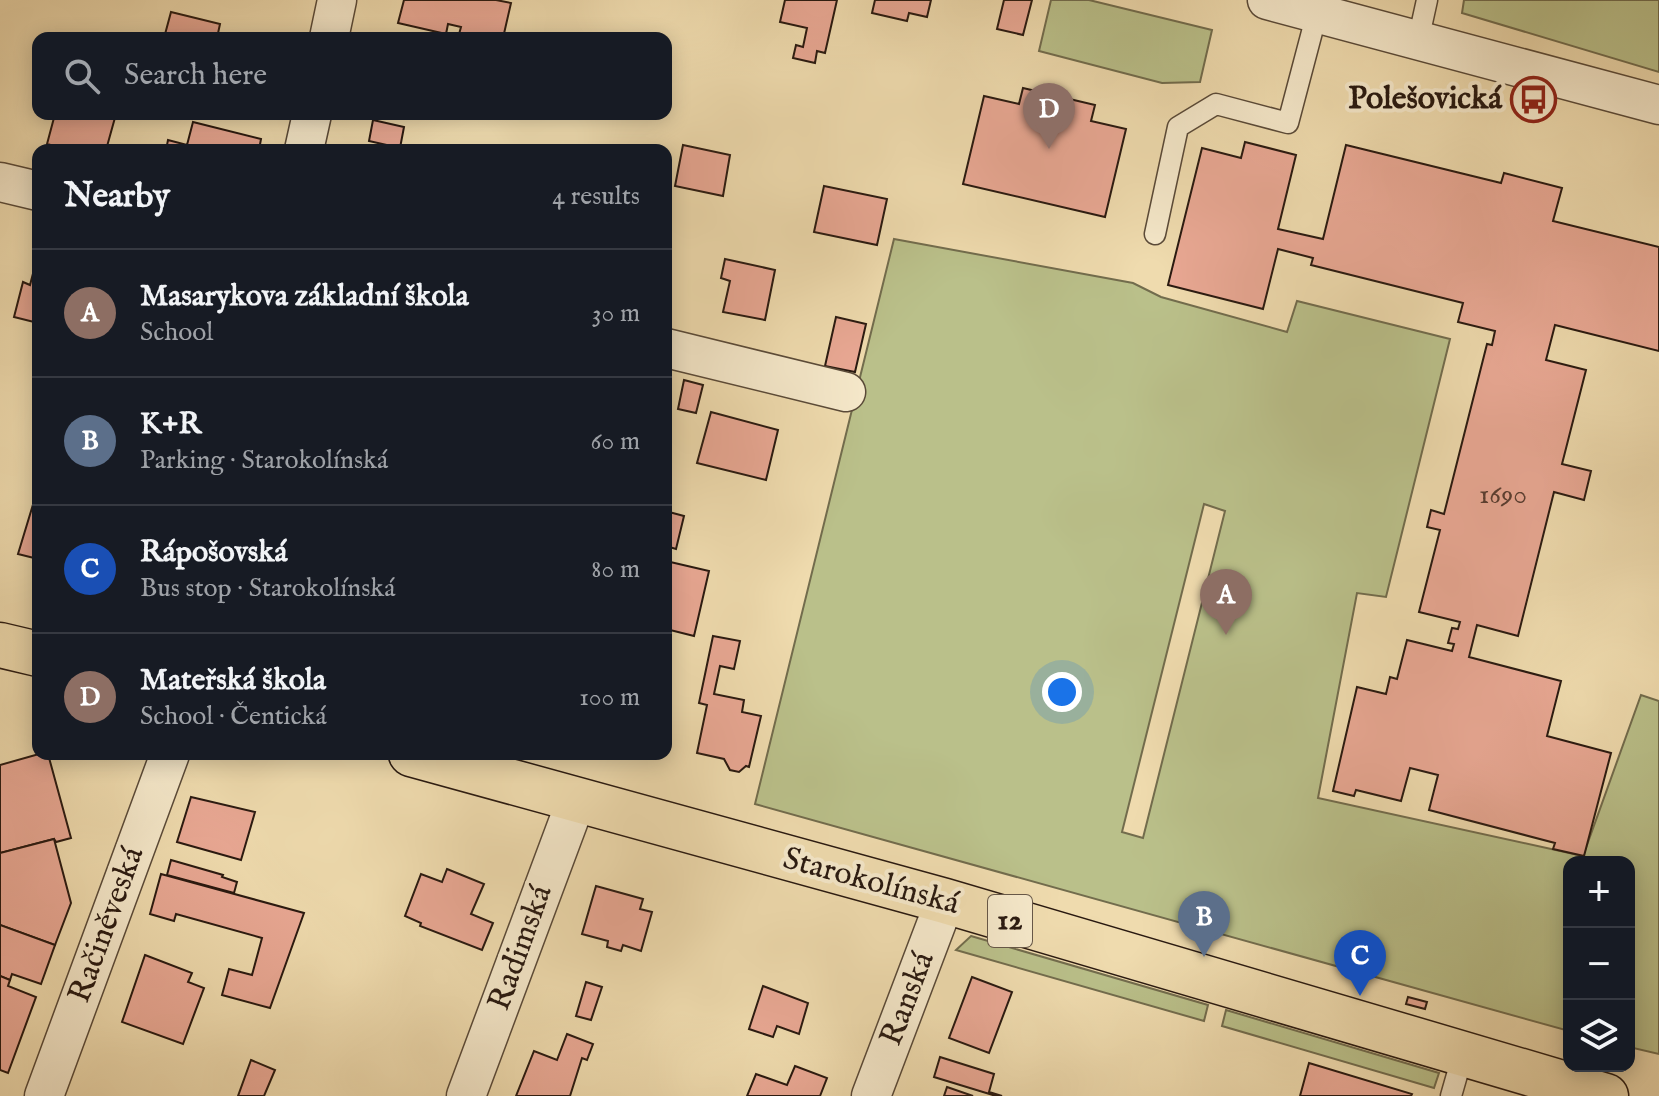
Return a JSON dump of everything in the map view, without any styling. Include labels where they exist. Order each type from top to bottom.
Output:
[{"type":"main road","points":[[0,645],[32,653]]},
{"type":"main road","name":"Starokolínská","points":[[432,760],[945,901],[1606,1096]]},
{"type":"street","points":[[330,32],[337,0]]},
{"type":"street","points":[[1267,0],[1659,105]]},
{"type":"street","points":[[305,144],[311,120]]},
{"type":"street","points":[[0,182],[32,190]]},
{"type":"street","points":[[672,349],[846,392]]},
{"type":"street","name":"Račiněveská","points":[[44,1096],[168,760]]},
{"type":"street","name":"Radimská","points":[[466,1096],[576,801]]},
{"type":"street","name":"Ranská","points":[[871,1096],[945,901]]},
{"type":"lane","points":[[1418,41],[1427,0]]},
{"type":"lane","points":[[1155,234],[1178,127],[1216,104],[1288,123],[1317,13]]},
{"type":"lane","points":[[1451,1096],[1463,1054]]},
{"type":"green space","points":[[1051,0],[1089,0],[1212,30],[1200,82],[1162,83],[1039,51]]},
{"type":"green space","points":[[1464,0],[1659,0],[1659,72],[1462,13]]},
{"type":"green space","points":[[894,239],[1133,283],[1161,297],[1287,332],[1297,301],[1450,339],[1386,597],[1357,593],[1318,798],[1583,856],[1563,856],[1563,1029],[755,804]],"holes":[[[1204,504],[1225,511],[1143,838],[1122,832]]]},
{"type":"green space","points":[[1641,695],[1659,701],[1659,1054],[1635,1048],[1635,856],[1583,856]]},
{"type":"green space","points":[[971,936],[1208,1005],[1204,1021],[956,950]]},
{"type":"green space","points":[[1226,1010],[1439,1073],[1434,1088],[1222,1026]]},
{"type":"building","points":[[404,0],[496,0],[511,3],[504,32],[460,32],[461,27],[448,24],[446,32],[437,32],[398,23]]},
{"type":"building","points":[[785,0],[837,0],[825,53],[817,51],[815,63],[793,58],[796,45],[803,47],[807,28],[780,22]]},
{"type":"building","points":[[875,0],[931,0],[927,17],[909,13],[907,21],[872,13]]},
{"type":"building","points":[[1004,0],[1032,0],[1023,35],[997,29]]},
{"type":"building","points":[[171,12],[220,24],[218,32],[166,32]]},
{"type":"building","points":[[1023,88],[1095,105],[1091,121],[1126,129],[1105,217],[963,184],[984,96],[1019,104]]},
{"type":"building","points":[[53,120],[114,120],[108,144],[47,144]]},
{"type":"building","points":[[373,120],[404,127],[401,144],[369,141]]},
{"type":"building","points":[[193,122],[261,139],[260,144],[187,144]]},
{"type":"building","points":[[1245,142],[1296,155],[1278,229],[1323,239],[1346,145],[1501,183],[1504,173],[1562,188],[1553,221],[1659,247],[1659,351],[1555,325],[1546,360],[1586,370],[1562,464],[1591,471],[1584,500],[1554,492],[1518,636],[1477,625],[1469,657],[1561,681],[1547,736],[1611,753],[1584,856],[1553,849],[1555,843],[1429,810],[1438,775],[1410,768],[1401,801],[1356,790],[1354,796],[1333,791],[1357,687],[1386,694],[1390,677],[1397,679],[1407,640],[1452,651],[1454,644],[1448,643],[1452,628],[1458,629],[1460,622],[1419,612],[1440,530],[1427,527],[1431,510],[1444,514],[1487,344],[1492,345],[1495,331],[1458,322],[1463,303],[1311,265],[1313,258],[1278,249],[1263,309],[1168,285],[1202,148],[1241,158]]},
{"type":"building","points":[[683,145],[730,155],[723,196],[675,186]]},
{"type":"building","points":[[824,186],[887,199],[877,245],[814,232]]},
{"type":"building","points":[[725,259],[775,270],[765,320],[723,312],[730,281],[721,278]]},
{"type":"building","points":[[32,277],[32,322],[14,317],[23,282],[30,285]]},
{"type":"building","points":[[836,317],[866,324],[855,372],[825,366]]},
{"type":"building","points":[[684,380],[703,385],[696,413],[678,409]]},
{"type":"building","points":[[711,412],[778,430],[766,480],[697,463]]},
{"type":"building","points":[[32,508],[32,558],[18,554]]},
{"type":"building","points":[[672,513],[684,516],[676,549],[672,548]]},
{"type":"building","points":[[672,562],[709,571],[694,636],[672,630]]},
{"type":"building","points":[[713,636],[740,641],[734,669],[720,666],[714,694],[744,700],[742,712],[761,716],[749,767],[739,772],[730,770],[724,759],[697,753],[707,705],[699,703]]},
{"type":"building","points":[[32,756],[32,760],[50,760],[71,838],[56,842],[54,839],[0,853],[0,765]]},
{"type":"building","points":[[191,797],[255,812],[241,860],[177,842]]},
{"type":"building","points":[[54,839],[71,903],[55,945],[0,925],[0,853]]},
{"type":"building","points":[[171,860],[237,882],[234,893],[167,875]]},
{"type":"building","points":[[447,869],[484,884],[471,914],[493,923],[482,950],[420,926],[421,923],[405,916],[421,874],[442,882]]},
{"type":"building","points":[[161,874],[304,913],[270,1008],[222,995],[229,969],[252,975],[262,938],[176,914],[174,921],[150,914]]},
{"type":"building","points":[[596,886],[643,899],[640,909],[652,912],[641,951],[623,945],[621,951],[607,947],[608,941],[582,934]]},
{"type":"building","points":[[0,925],[55,945],[41,984],[12,974],[10,980],[0,976]]},
{"type":"building","points":[[145,955],[192,973],[188,982],[204,988],[183,1044],[122,1022]]},
{"type":"building","points":[[0,976],[10,980],[8,986],[36,997],[8,1073],[0,1070]]},
{"type":"building","points":[[972,977],[1012,992],[989,1053],[949,1038]]},
{"type":"building","points":[[586,982],[602,987],[591,1020],[576,1016]]},
{"type":"building","points":[[763,986],[808,1003],[799,1034],[777,1026],[773,1037],[749,1029]]},
{"type":"building","points":[[1408,997],[1427,1002],[1425,1009],[1406,1004]]},
{"type":"building","points":[[567,1034],[593,1044],[587,1060],[582,1058],[570,1096],[516,1096],[534,1051],[557,1060]]},
{"type":"building","points":[[940,1057],[994,1074],[989,1092],[1002,1096],[934,1077]]},
{"type":"building","points":[[251,1060],[275,1070],[264,1096],[238,1096]]},
{"type":"building","points":[[1309,1063],[1412,1094],[1300,1096]]},
{"type":"building","points":[[795,1066],[827,1078],[820,1096],[747,1096],[756,1074],[787,1085]]},
{"type":"building","points":[[947,1087],[973,1096],[944,1096]]},
{"type":"place","name":"Polešovická","points":[[1533,99]]},
{"type":"place","name":"Mateřská škola","points":[[1049,149]]},
{"type":"place","name":"Masarykova základní škola","points":[[1226,635]]},
{"type":"place","name":"K+R","points":[[1204,957]]},
{"type":"place","name":"Rápošovská","points":[[1360,996]]}]
